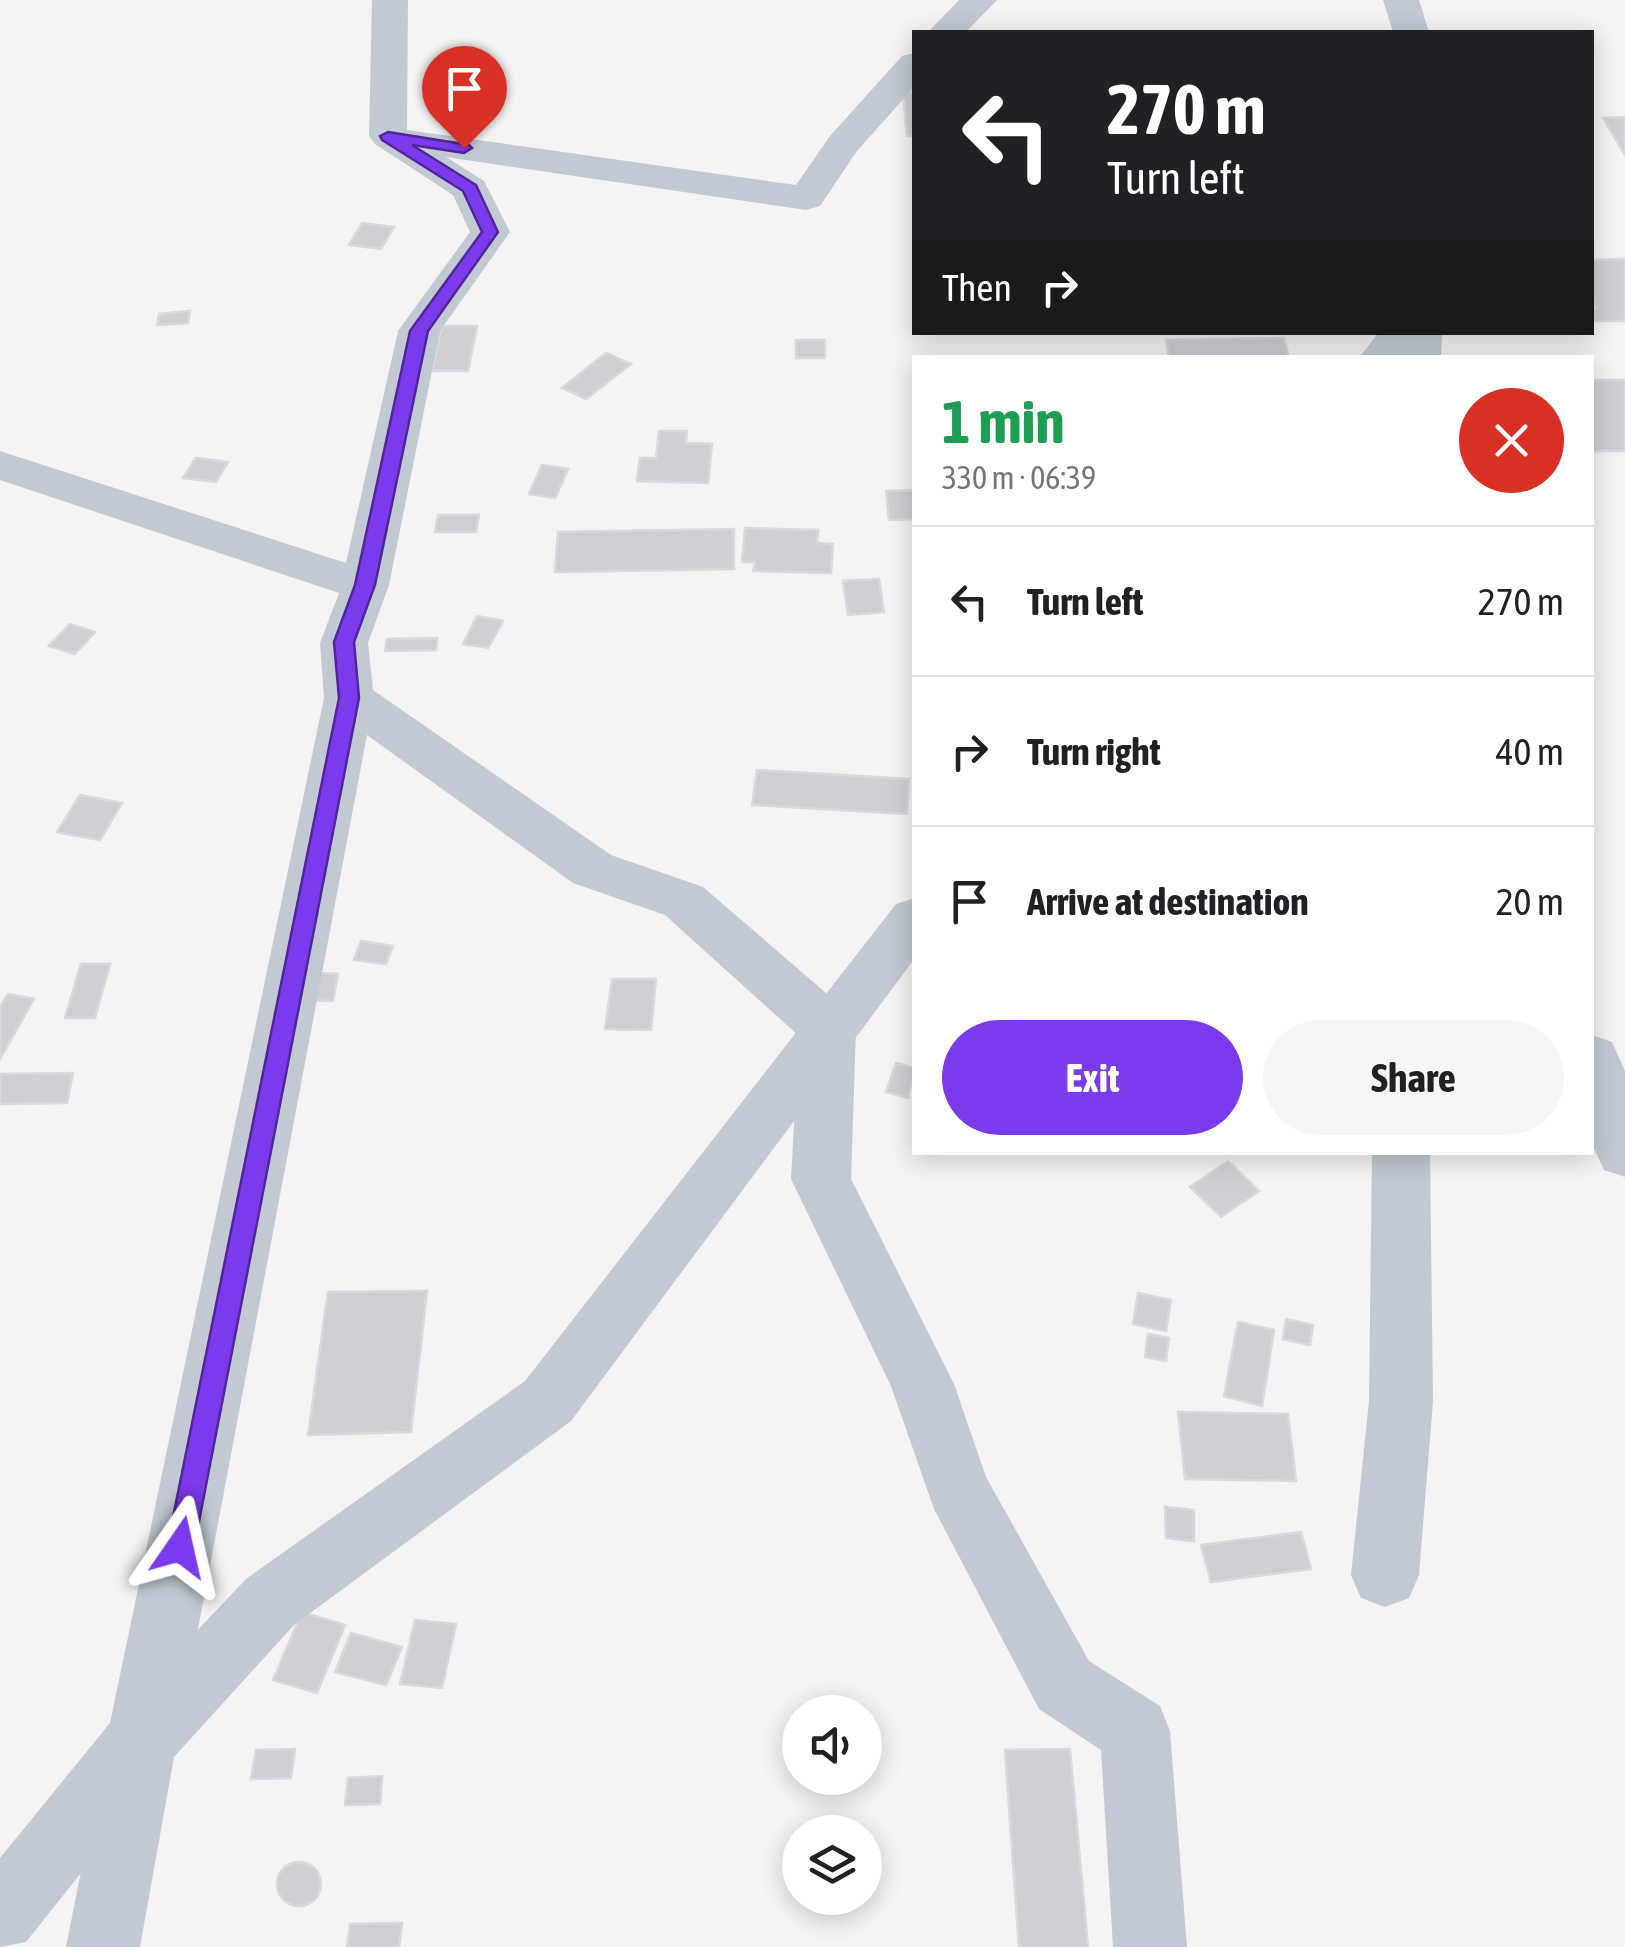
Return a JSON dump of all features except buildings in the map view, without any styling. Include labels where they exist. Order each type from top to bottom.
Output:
[{"type":"street","points":[[388,136],[390,0]]},
{"type":"street","points":[[948,30],[979,0]]},
{"type":"street","points":[[1401,0],[1409,30]]},
{"type":"street","points":[[388,136],[615,173],[806,198],[843,144],[912,67]]},
{"type":"street","points":[[104,1947],[349,698],[344,642],[365,585],[419,331],[490,232],[470,189],[388,136]]},
{"type":"street","points":[[1383,355],[1399,335]]},
{"type":"street","points":[[0,465],[365,585]]},
{"type":"street","points":[[349,698],[592,868],[684,900],[828,1028]]},
{"type":"street","points":[[0,1916],[142,1740],[270,1602],[548,1401],[912,922]]},
{"type":"street","points":[[828,1028],[821,1179],[922,1384],[957,1488],[1064,1685],[1135,1730],[1150,1947]]},
{"type":"street","points":[[1594,1064],[1625,1152]]},
{"type":"street","points":[[1385,1575],[1400,1401],[1401,1155]]},
{"type":"route","points":[[180,1547],[349,698],[344,642],[365,585],[419,331],[490,232],[470,189],[388,136],[464,148]]}]
